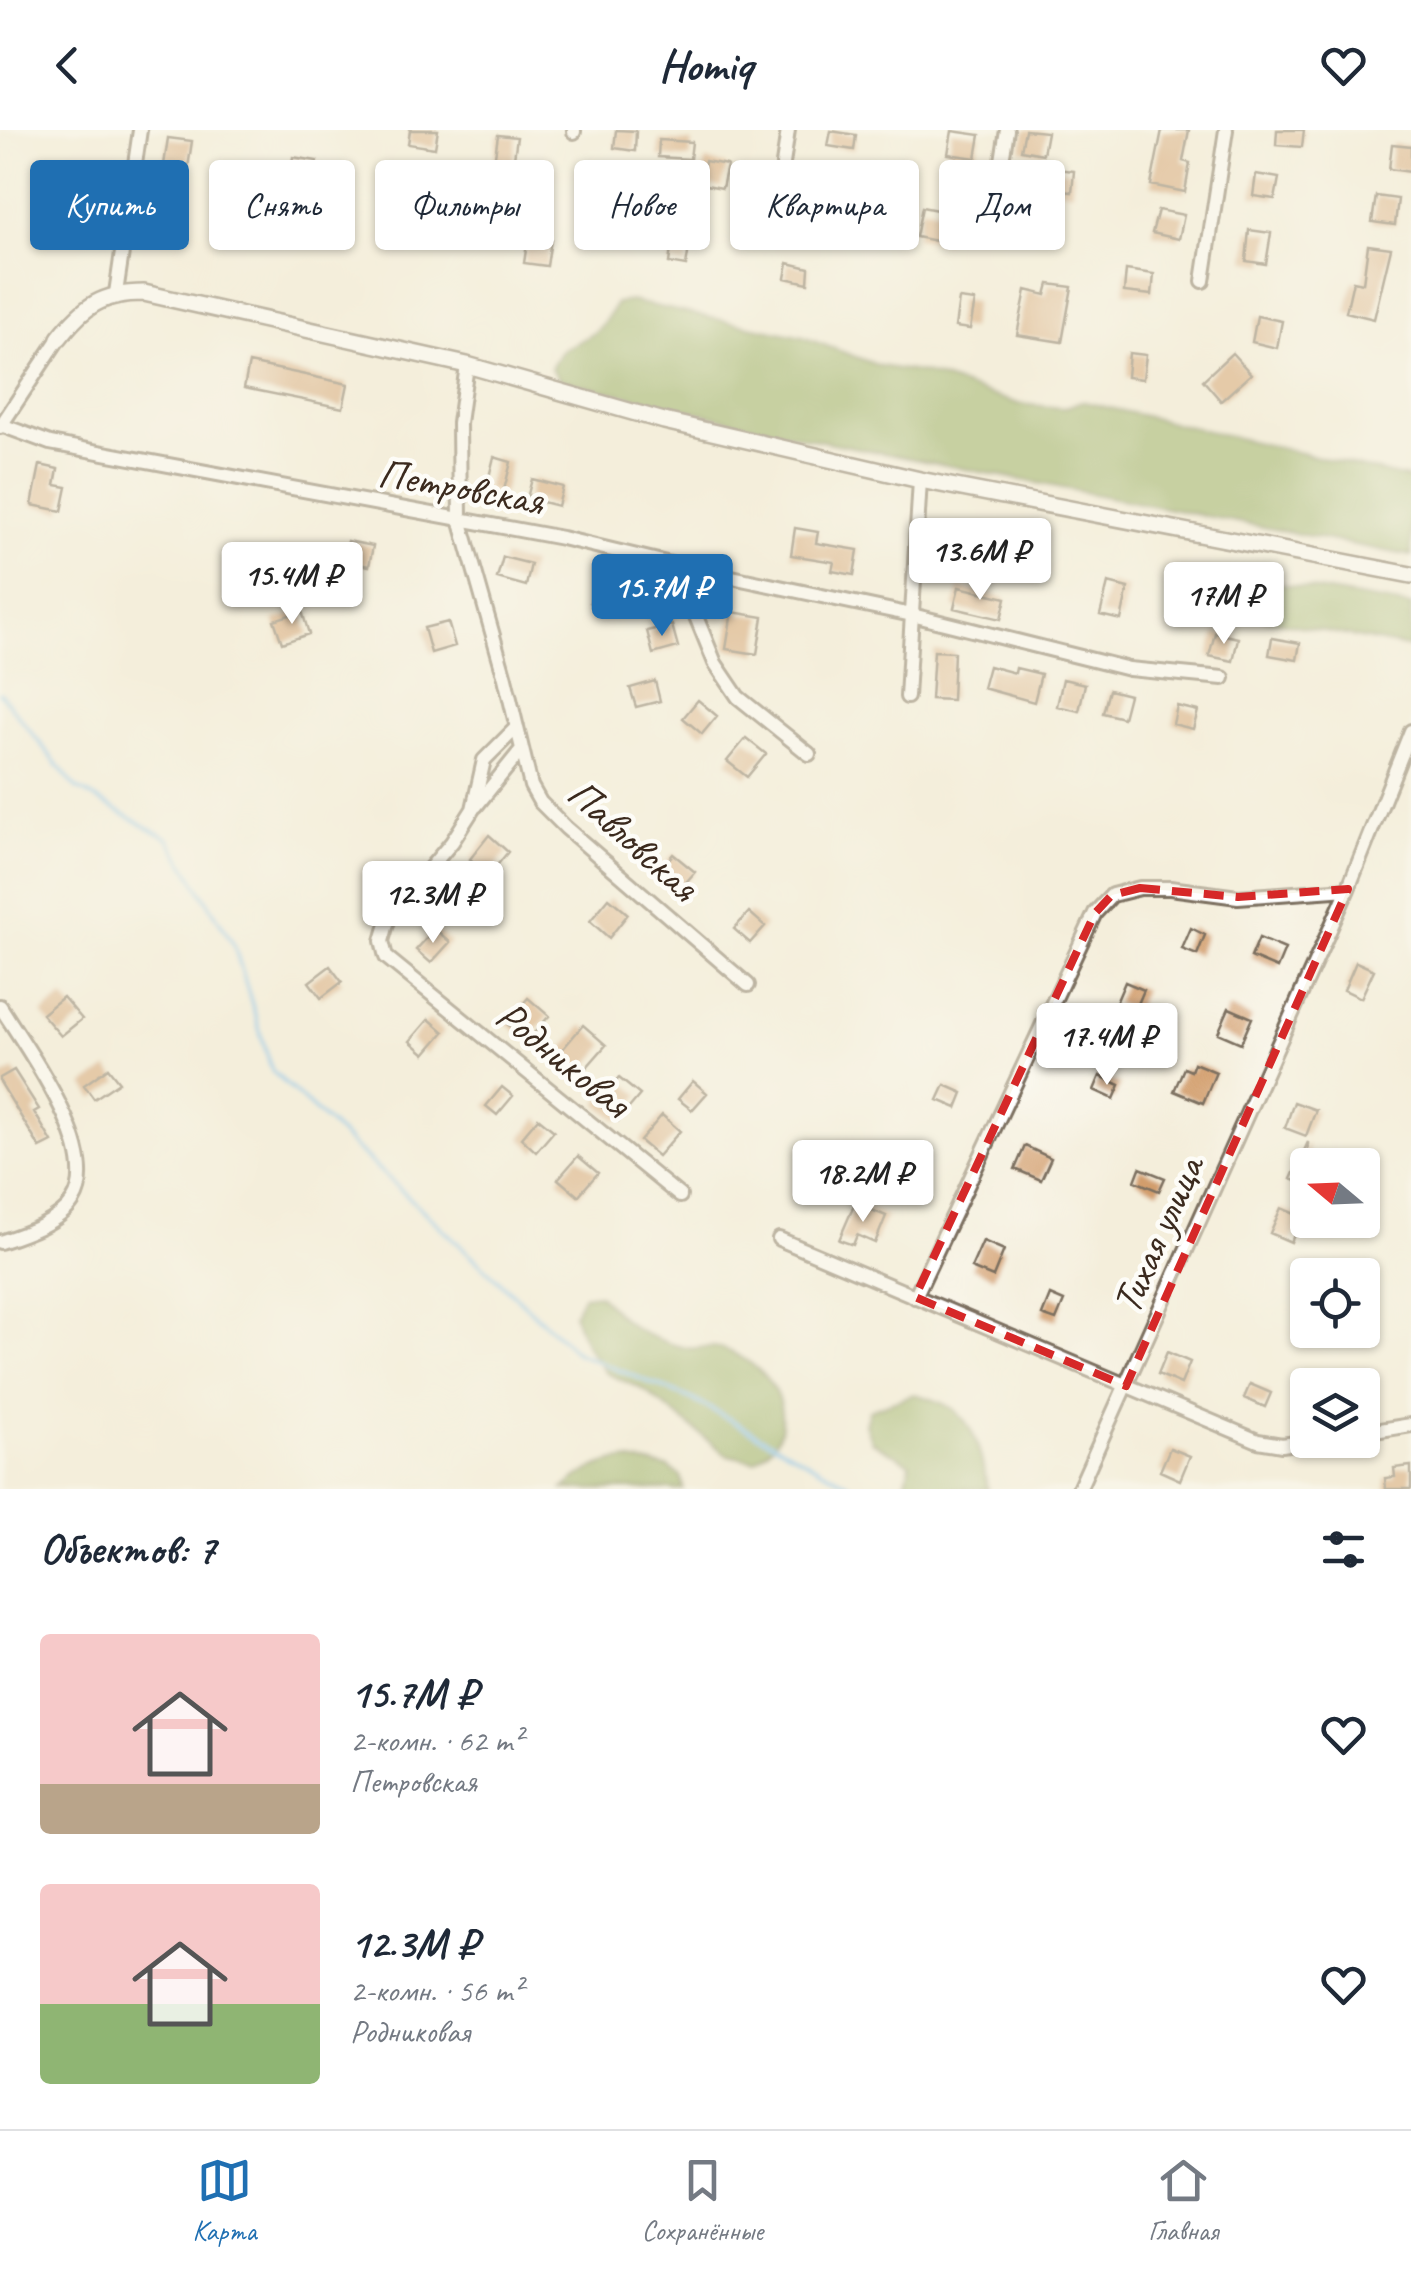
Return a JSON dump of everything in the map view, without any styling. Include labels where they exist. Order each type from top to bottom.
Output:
[{"type":"street","points":[[116,293],[140,130]]},
{"type":"street","points":[[783,160],[788,130]]},
{"type":"street","points":[[1002,160],[1007,130]]},
{"type":"street","points":[[1203,280],[1226,130]]},
{"type":"street","points":[[1,426],[59,338],[91,304],[116,293],[144,293],[466,366],[664,422],[920,480],[1411,575]]},
{"type":"street","name":"Павловская","points":[[466,366],[459,423],[460,519],[532,786],[540,802],[566,828],[748,985]]},
{"type":"street","name":"Петровская","points":[[1,426],[50,443],[460,519],[676,564],[1128,669],[1224,678]]},
{"type":"street","points":[[908,698],[920,480]]},
{"type":"street","points":[[676,564],[715,663],[738,697],[809,754]]},
{"type":"street","name":"Родниковая","points":[[516,727],[484,760],[473,809],[452,842],[389,917],[382,941],[386,956],[680,1196]]},
{"type":"street","name":"Тихая улица","points":[[1079,1489],[1348,889],[1411,731]]},
{"type":"street","points":[[473,809],[522,749]]},
{"type":"street","points":[[915,1297],[1095,913],[1112,895],[1140,888],[1238,897],[1348,889]]},
{"type":"street","points":[[0,1006],[42,1073],[80,1152],[81,1186],[62,1214],[0,1242]]},
{"type":"street","points":[[779,1239],[1258,1441],[1290,1444]]},
{"type":"street","points":[[1380,1430],[1411,1426]]},
{"type":"highlighted area","points":[[1140,888],[1238,897],[1348,889],[1126,1386],[915,1297],[1095,913],[1112,895]]},
{"type":"green space","points":[[630,301],[803,337],[880,366],[924,373],[1019,404],[1064,408],[1081,401],[1411,479],[1411,556],[806,438],[560,380],[551,368],[561,353],[599,328],[616,303]]},
{"type":"green space","points":[[1271,582],[1411,606],[1411,648],[1263,619],[1255,600]]},
{"type":"green space","points":[[598,1294],[625,1321],[645,1334],[684,1347],[720,1348],[760,1371],[774,1389],[781,1411],[781,1428],[773,1445],[755,1461],[727,1455],[644,1390],[606,1373],[586,1346],[573,1314],[583,1296]]},
{"type":"green space","points":[[914,1394],[949,1407],[969,1426],[988,1489],[904,1489],[910,1463],[871,1441],[865,1424],[869,1410]]},
{"type":"green space","points":[[625,1460],[668,1467],[681,1476],[683,1489],[563,1489],[591,1469]]},
{"type":"building","points":[[410,130],[438,130],[435,148],[408,144]]},
{"type":"building","points":[[616,130],[636,131],[635,151],[614,148]]},
{"type":"building","points":[[1025,130],[1047,132],[1043,154],[1021,150]]},
{"type":"building","points":[[1162,130],[1189,130],[1183,161],[1190,163],[1185,192],[1151,185]]},
{"type":"building","points":[[1277,130],[1304,130],[1302,147],[1276,145]]},
{"type":"building","points":[[831,131],[856,135],[854,150],[828,146]]},
{"type":"building","points":[[952,131],[980,135],[976,158],[948,154]]},
{"type":"building","points":[[498,135],[517,137],[514,160],[494,160]]},
{"type":"building","points":[[168,138],[192,141],[189,161],[165,160]]},
{"type":"building","points":[[659,140],[692,142],[690,159],[658,157]]},
{"type":"building","points":[[1392,144],[1411,146],[1411,172],[1389,169]]},
{"type":"building","points":[[710,162],[727,165],[722,188],[710,186]]},
{"type":"building","points":[[1065,170],[1074,171],[1072,192],[1065,191]]},
{"type":"building","points":[[1256,174],[1279,178],[1275,199],[1253,196]]},
{"type":"building","points":[[1376,196],[1398,199],[1395,225],[1372,222]]},
{"type":"building","points":[[922,207],[939,210],[939,242],[919,238]]},
{"type":"building","points":[[1158,210],[1184,215],[1179,239],[1152,233]]},
{"type":"building","points":[[1249,230],[1271,233],[1266,264],[1246,261]]},
{"type":"building","points":[[1368,245],[1391,248],[1374,319],[1346,312],[1353,281],[1363,283]]},
{"type":"building","points":[[526,250],[549,250],[547,266],[524,263]]},
{"type":"building","points":[[671,250],[689,250],[686,266],[669,263]]},
{"type":"building","points":[[788,263],[809,268],[808,283],[785,278]]},
{"type":"building","points":[[1126,270],[1154,274],[1152,295],[1124,292]]},
{"type":"building","points":[[1049,284],[1072,287],[1062,342],[1017,335],[1026,290],[1046,295]]},
{"type":"building","points":[[959,299],[975,301],[970,329],[955,327]]},
{"type":"building","points":[[1257,316],[1282,321],[1277,348],[1252,342]]},
{"type":"building","points":[[1129,353],[1146,355],[1143,379],[1127,377]]},
{"type":"building","points":[[1232,353],[1251,374],[1221,401],[1203,380]]},
{"type":"building","points":[[249,363],[348,384],[343,408],[244,388]]},
{"type":"building","points":[[494,457],[511,462],[503,494],[486,489]]},
{"type":"building","points":[[40,465],[58,469],[55,485],[67,487],[62,511],[32,505]]},
{"type":"building","points":[[532,479],[563,487],[558,506],[527,498]]},
{"type":"building","points":[[795,528],[818,532],[816,543],[858,550],[854,575],[832,571],[834,562],[791,555]]},
{"type":"building","points":[[348,541],[373,546],[369,566],[344,561]]},
{"type":"building","points":[[503,557],[531,564],[526,586],[497,578]]},
{"type":"building","points":[[595,581],[618,586],[613,607],[590,602]]},
{"type":"building","points":[[1108,583],[1128,588],[1121,620],[1100,615]]},
{"type":"building","points":[[959,587],[1006,598],[1001,619],[954,608]]},
{"type":"building","points":[[302,611],[309,634],[282,643],[274,620]]},
{"type":"building","points":[[732,612],[763,617],[757,654],[726,649]]},
{"type":"building","points":[[448,622],[455,646],[431,653],[424,628]]},
{"type":"building","points":[[672,625],[678,647],[653,654],[647,631]]},
{"type":"building","points":[[1215,633],[1238,638],[1233,661],[1209,656]]},
{"type":"building","points":[[1272,638],[1300,643],[1297,660],[1269,655]]},
{"type":"building","points":[[934,651],[954,652],[952,700],[931,699]]},
{"type":"building","points":[[989,666],[1041,674],[1034,702],[983,688]]},
{"type":"building","points":[[1063,679],[1085,684],[1079,711],[1057,706]]},
{"type":"building","points":[[655,681],[660,701],[636,707],[630,688]]},
{"type":"building","points":[[1109,690],[1129,695],[1123,718],[1103,713]]},
{"type":"building","points":[[698,700],[717,716],[702,734],[683,718]]},
{"type":"building","points":[[1177,706],[1198,711],[1193,729],[1173,724]]},
{"type":"building","points":[[746,738],[766,754],[747,777],[727,761]]},
{"type":"building","points":[[489,835],[508,852],[489,875],[470,859]]},
{"type":"building","points":[[673,854],[695,872],[680,889],[659,871]]},
{"type":"building","points":[[609,898],[628,914],[609,938],[590,921]]},
{"type":"building","points":[[749,912],[765,926],[750,943],[734,929]]},
{"type":"building","points":[[1191,928],[1205,935],[1197,955],[1182,949]]},
{"type":"building","points":[[435,929],[450,942],[431,963],[416,950]]},
{"type":"building","points":[[1259,938],[1285,949],[1277,968],[1251,957]]},
{"type":"building","points":[[1356,962],[1374,970],[1361,998],[1344,990]]},
{"type":"building","points":[[330,966],[342,982],[321,998],[309,982]]},
{"type":"building","points":[[1125,982],[1144,990],[1135,1011],[1116,1003]]},
{"type":"building","points":[[63,997],[82,1019],[61,1036],[42,1014]]},
{"type":"building","points":[[528,998],[549,1016],[527,1041],[506,1023]]},
{"type":"building","points":[[1229,1008],[1252,1018],[1241,1043],[1218,1033]]},
{"type":"building","points":[[429,1019],[444,1032],[425,1054],[410,1041]]},
{"type":"building","points":[[583,1025],[606,1045],[579,1076],[556,1057]]},
{"type":"building","points":[[1194,1063],[1216,1072],[1203,1103],[1174,1091],[1184,1068],[1191,1071]]},
{"type":"building","points":[[108,1068],[119,1082],[94,1099],[84,1085]]},
{"type":"building","points":[[14,1070],[39,1109],[34,1112],[52,1142],[40,1148],[0,1082],[0,1078]]},
{"type":"building","points":[[1100,1076],[1120,1085],[1114,1099],[1094,1090]]},
{"type":"building","points":[[619,1078],[640,1095],[618,1121],[597,1103]]},
{"type":"building","points":[[693,1081],[707,1093],[692,1110],[678,1099]]},
{"type":"building","points":[[945,1085],[963,1093],[957,1108],[938,1100]]},
{"type":"building","points":[[502,1087],[513,1096],[497,1115],[486,1106]]},
{"type":"building","points":[[1294,1102],[1316,1110],[1306,1136],[1285,1128]]},
{"type":"building","points":[[662,1115],[680,1131],[658,1156],[640,1141]]},
{"type":"building","points":[[538,1118],[554,1131],[536,1152],[521,1138]]},
{"type":"building","points":[[1025,1146],[1051,1158],[1041,1180],[1015,1169]]},
{"type":"building","points":[[578,1156],[598,1173],[578,1196],[558,1179]]},
{"type":"building","points":[[1140,1168],[1165,1178],[1159,1191],[1135,1181]]},
{"type":"building","points":[[855,1203],[886,1216],[875,1243],[857,1235],[853,1245],[839,1240]]},
{"type":"building","points":[[1281,1208],[1290,1212],[1291,1242],[1270,1233]]},
{"type":"building","points":[[983,1241],[1004,1250],[993,1277],[971,1268]]},
{"type":"building","points":[[1050,1295],[1064,1301],[1056,1320],[1042,1315]]},
{"type":"building","points":[[1167,1352],[1190,1362],[1181,1384],[1158,1374]]},
{"type":"building","points":[[1250,1384],[1271,1393],[1265,1407],[1244,1398]]},
{"type":"building","points":[[1170,1448],[1190,1456],[1180,1480],[1160,1471]]},
{"type":"building","points":[[1411,1466],[1411,1489],[1386,1489],[1385,1478],[1395,1477],[1394,1468]]},
{"type":"waterway","points":[[0,693],[76,788],[169,839],[234,945],[272,1071],[578,1354],[692,1399],[858,1489]]}]
